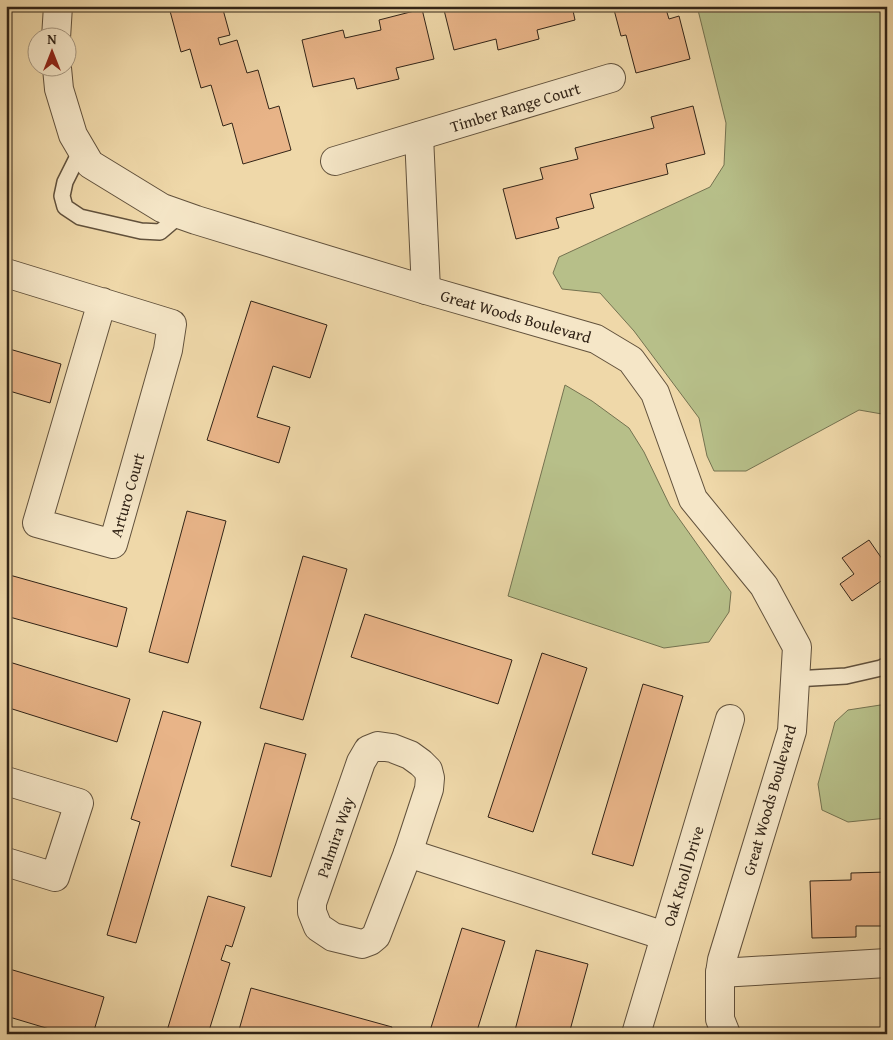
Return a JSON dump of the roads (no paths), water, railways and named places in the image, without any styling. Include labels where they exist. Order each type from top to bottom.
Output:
[{"type":"street","points":[[57,28],[58,6]]},
{"type":"street","name":"Great Woods Boulevard","points":[[58,78],[59,89],[73,135],[90,164],[162,208],[426,290],[596,339],[631,360],[655,393],[693,499],[764,586],[797,648],[792,731],[722,960],[720,973],[720,1019],[726,1034]]},
{"type":"street","name":"Timber Range Court","points":[[335,161],[612,78]]},
{"type":"street","points":[[419,136],[426,290]]},
{"type":"street","points":[[6,273],[102,302]]},
{"type":"street","name":"Arturo Court","points":[[102,302],[172,324],[168,350],[113,544],[37,523],[102,302]]},
{"type":"street","name":"Oak Knoll Drive","points":[[636,1034],[730,719]]},
{"type":"street","name":"Palmira Way","points":[[378,746],[392,748],[410,755],[428,770],[430,778],[429,789],[408,853],[376,936],[370,941],[362,944],[333,937],[318,927],[312,912],[312,903],[361,762],[368,750],[378,746]]},
{"type":"street","points":[[6,781],[79,803],[56,876],[6,862]]},
{"type":"street","points":[[408,853],[665,936]]},
{"type":"street","points":[[720,973],[887,963]]},
{"type":"lane","points":[[82,150],[65,182],[62,196],[65,207],[80,217],[141,231],[160,232],[180,215]]},
{"type":"lane","points":[[795,680],[846,676],[887,665]]}]
